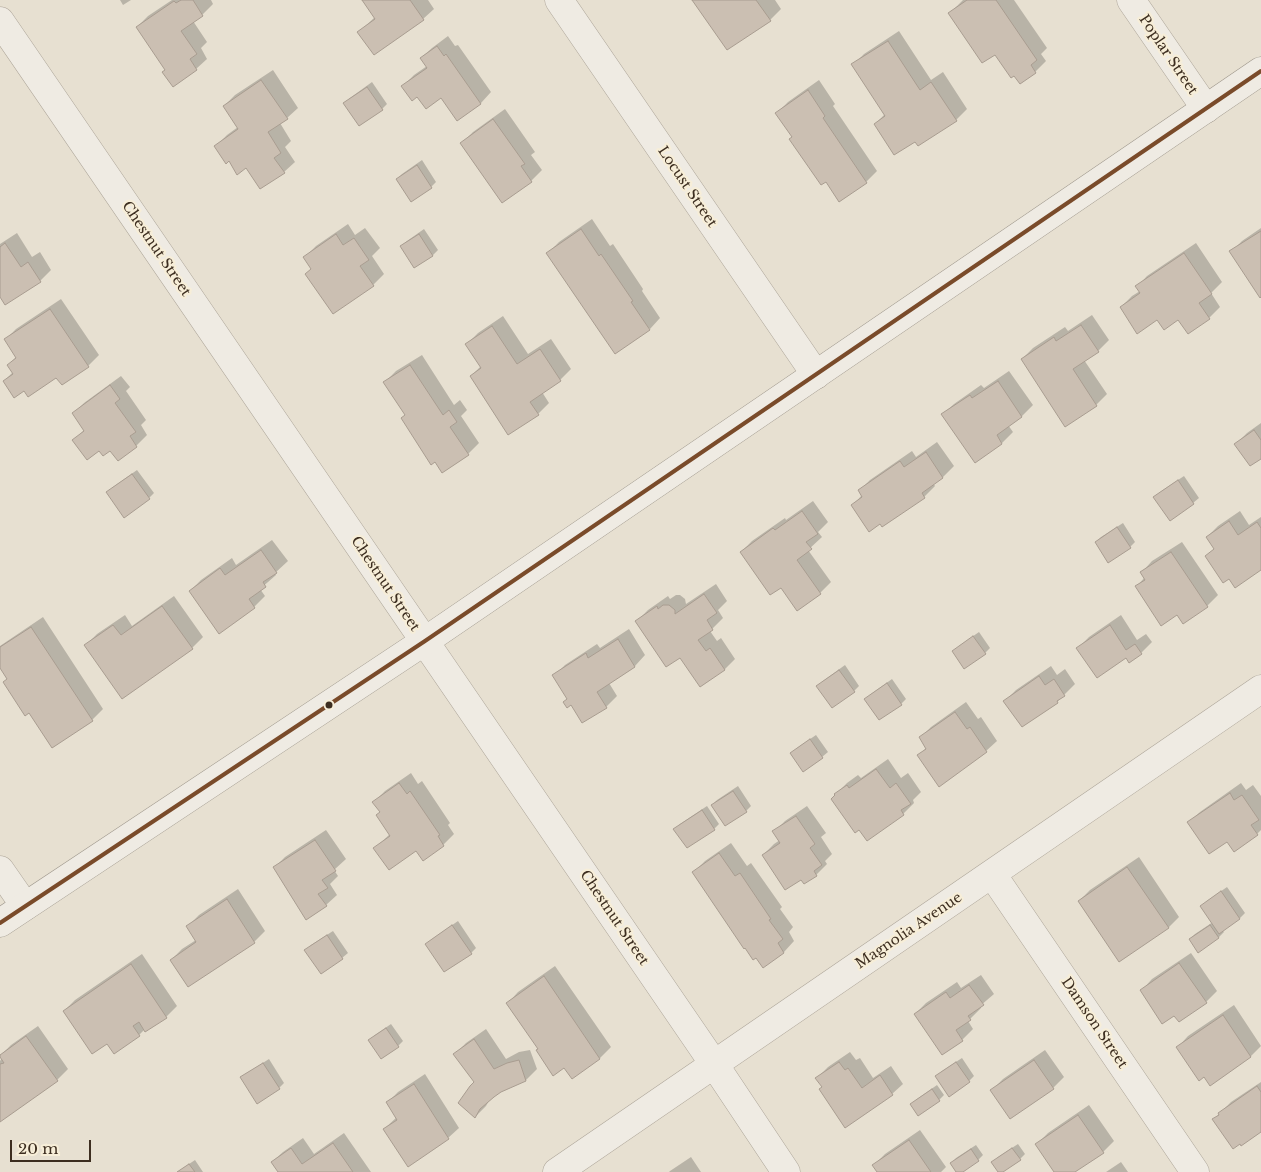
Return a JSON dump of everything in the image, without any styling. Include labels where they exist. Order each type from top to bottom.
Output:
[{"type":"street","name":"Locust Street","points":[[559,0],[816,375]]},
{"type":"street","name":"Poplar Street","points":[[1131,0],[1206,109]]},
{"type":"street","name":"Chestnut Street","points":[[0,21],[786,1172]]},
{"type":"street","points":[[0,923],[425,641],[1261,72]]},
{"type":"street","name":"Magnolia Avenue","points":[[558,1172],[992,874],[1258,697]]},
{"type":"street","points":[[0,870],[25,906]]},
{"type":"street","name":"Damson Street","points":[[992,874],[1195,1172]]},
{"type":"building","points":[[181,0],[193,0],[203,16],[181,31],[197,54],[190,59],[197,70],[173,87],[162,72],[165,70],[136,27],[174,1],[176,3]]},
{"type":"building","points":[[362,0],[410,0],[424,20],[374,55],[357,32],[375,19]]},
{"type":"building","points":[[692,0],[756,0],[771,21],[727,50]]},
{"type":"building","points":[[967,0],[996,0],[1037,60],[1031,65],[1036,73],[1020,84],[1014,76],[1011,78],[995,55],[982,63],[948,13]]},
{"type":"building","points":[[888,41],[920,90],[931,82],[957,121],[918,146],[915,142],[894,155],[874,124],[885,116],[851,64]]},
{"type":"building","points":[[437,46],[444,56],[446,54],[481,104],[457,121],[441,98],[426,109],[417,97],[412,101],[401,86],[427,68],[420,58]]},
{"type":"building","points":[[261,80],[288,119],[268,132],[281,153],[274,158],[285,173],[260,189],[246,168],[237,175],[229,161],[226,164],[214,146],[238,129],[223,106]]},
{"type":"building","points":[[367,87],[383,110],[359,126],[343,103]]},
{"type":"building","points":[[808,90],[825,116],[823,118],[867,183],[839,202],[826,182],[821,185],[789,139],[792,137],[775,113]]},
{"type":"building","points":[[493,119],[525,164],[521,166],[532,182],[502,203],[460,143]]},
{"type":"building","points":[[417,165],[432,188],[411,202],[396,179]]},
{"type":"building","points":[[581,229],[599,256],[601,254],[650,330],[615,354],[546,253]]},
{"type":"building","points":[[1261,231],[1261,297],[1260,298],[1229,251]]},
{"type":"building","points":[[336,234],[343,245],[354,238],[369,260],[360,266],[374,286],[333,314],[305,274],[311,269],[303,257]]},
{"type":"building","points":[[419,234],[433,256],[414,268],[400,246]]},
{"type":"building","points":[[5,243],[21,267],[28,262],[41,282],[5,305],[0,297],[0,247]]},
{"type":"building","points":[[1184,253],[1212,294],[1199,303],[1210,319],[1188,334],[1178,320],[1164,330],[1157,320],[1137,334],[1120,307],[1140,293],[1135,286]]},
{"type":"building","points":[[50,309],[89,367],[62,385],[56,378],[28,397],[24,391],[14,398],[3,381],[13,374],[7,365],[16,358],[4,339]]},
{"type":"building","points":[[1081,325],[1099,352],[1073,369],[1097,406],[1065,427],[1021,359],[1054,337],[1056,341]]},
{"type":"building","points":[[492,326],[517,364],[540,349],[561,381],[530,402],[539,415],[508,435],[470,376],[481,368],[465,344]]},
{"type":"building","points":[[410,365],[443,415],[449,410],[457,422],[450,427],[469,455],[442,473],[435,462],[431,465],[401,418],[405,415],[383,382]]},
{"type":"building","points":[[998,381],[1022,417],[997,435],[1002,444],[975,463],[941,414],[970,395],[972,398]]},
{"type":"building","points":[[110,385],[120,399],[115,403],[136,432],[130,436],[137,447],[118,461],[110,451],[103,456],[99,451],[87,460],[72,440],[84,431],[72,413]]},
{"type":"building","points":[[1254,430],[1261,440],[1261,459],[1250,466],[1234,444]]},
{"type":"building","points":[[926,452],[943,478],[922,493],[925,498],[882,527],[880,524],[869,532],[851,505],[862,497],[858,490],[900,461],[904,467]]},
{"type":"building","points":[[132,474],[150,499],[124,518],[106,492]]},
{"type":"building","points":[[1178,480],[1194,504],[1170,521],[1153,497]]},
{"type":"building","points":[[802,511],[818,534],[806,542],[812,549],[797,560],[821,594],[797,611],[781,588],[770,595],[740,552],[773,528],[775,530]]},
{"type":"building","points":[[1229,521],[1238,535],[1257,522],[1261,528],[1261,570],[1235,588],[1229,579],[1223,583],[1205,556],[1214,549],[1206,537]]},
{"type":"building","points":[[1117,527],[1131,548],[1108,563],[1095,542]]},
{"type":"building","points":[[261,550],[277,573],[263,582],[266,587],[249,599],[255,608],[219,634],[189,591],[220,568],[225,575]]},
{"type":"building","points":[[1171,552],[1208,607],[1183,624],[1177,615],[1161,626],[1135,586],[1145,580],[1140,572]]},
{"type":"building","points":[[704,594],[717,613],[707,620],[713,630],[698,640],[706,651],[710,648],[725,670],[700,687],[680,658],[666,667],[635,621],[657,606],[658,609],[663,605],[669,605],[675,610],[675,614]]},
{"type":"building","points":[[162,606],[193,649],[122,699],[84,645],[113,625],[121,635]]},
{"type":"building","points":[[1110,625],[1126,650],[1135,644],[1142,654],[1129,663],[1126,658],[1097,678],[1076,648]]},
{"type":"building","points":[[31,627],[93,721],[52,748],[29,713],[25,716],[3,682],[7,679],[0,668],[0,647]]},
{"type":"building","points":[[973,636],[986,654],[964,669],[952,651]]},
{"type":"building","points":[[618,639],[635,667],[597,692],[607,708],[582,723],[571,705],[567,708],[563,702],[567,699],[552,675],[586,653],[588,658]]},
{"type":"building","points":[[839,670],[855,692],[832,708],[816,686]]},
{"type":"building","points":[[1039,676],[1045,685],[1054,679],[1065,696],[1057,701],[1058,703],[1022,727],[1003,701]]},
{"type":"building","points":[[887,683],[902,705],[879,720],[864,699]]},
{"type":"building","points":[[955,712],[967,729],[970,727],[987,752],[939,787],[917,755],[926,749],[919,737]]},
{"type":"building","points":[[810,739],[823,758],[803,772],[790,753]]},
{"type":"building","points":[[876,769],[890,788],[896,783],[911,804],[901,810],[904,815],[867,841],[859,830],[855,833],[831,799],[834,794],[847,785],[849,788]]},
{"type":"building","points":[[399,783],[407,794],[410,791],[440,835],[438,836],[444,846],[423,861],[416,851],[389,870],[373,848],[390,836],[376,815],[380,812],[372,802]]},
{"type":"building","points":[[733,791],[747,812],[725,826],[711,805]]},
{"type":"building","points":[[1230,793],[1234,800],[1242,795],[1259,820],[1251,825],[1258,835],[1234,852],[1227,842],[1209,854],[1187,822]]},
{"type":"building","points":[[702,810],[715,830],[687,848],[673,829]]},
{"type":"building","points":[[796,816],[815,844],[810,848],[822,865],[814,871],[817,876],[804,884],[801,880],[785,890],[762,855],[780,843],[772,831]]},
{"type":"building","points":[[315,840],[336,871],[322,880],[328,888],[318,894],[327,906],[306,920],[273,867]]},
{"type":"building","points":[[719,853],[735,876],[740,873],[783,939],[778,943],[784,953],[763,968],[756,958],[753,960],[744,949],[692,872]]},
{"type":"building","points":[[1127,867],[1169,928],[1119,962],[1078,901]]},
{"type":"building","points":[[1221,891],[1240,919],[1219,934],[1200,906]]},
{"type":"building","points":[[227,899],[255,943],[188,987],[170,960],[196,942],[186,926]]},
{"type":"building","points":[[452,925],[472,954],[444,972],[425,944]]},
{"type":"building","points":[[1210,925],[1219,938],[1198,953],[1189,939]]},
{"type":"building","points":[[327,935],[343,959],[321,974],[304,950]]},
{"type":"building","points":[[1179,963],[1207,1003],[1179,1022],[1174,1016],[1162,1024],[1140,990]]},
{"type":"building","points":[[131,964],[167,1018],[145,1032],[139,1022],[133,1026],[140,1036],[114,1054],[107,1044],[92,1054],[63,1011]]},
{"type":"building","points":[[544,976],[600,1059],[572,1079],[564,1068],[553,1076],[536,1050],[538,1049],[506,1003]]},
{"type":"building","points":[[969,985],[984,1005],[968,1016],[971,1020],[956,1030],[963,1041],[942,1055],[914,1014],[946,992],[950,998]]},
{"type":"building","points":[[1223,1015],[1251,1057],[1210,1086],[1204,1077],[1199,1081],[1176,1047]]},
{"type":"building","points":[[386,1028],[399,1047],[381,1059],[368,1040]]},
{"type":"building","points":[[26,1036],[58,1081],[0,1122],[0,1064],[4,1063],[0,1055]]},
{"type":"building","points":[[474,1039],[494,1069],[519,1060],[526,1081],[494,1097],[480,1109],[475,1118],[458,1103],[474,1082],[453,1054]]},
{"type":"building","points":[[1034,1060],[1054,1089],[1010,1119],[990,1090]]},
{"type":"building","points":[[839,1062],[845,1070],[848,1068],[862,1088],[880,1075],[893,1095],[845,1128],[819,1089],[822,1087],[815,1078]]},
{"type":"building","points":[[956,1062],[970,1082],[949,1097],[935,1076]]},
{"type":"building","points":[[263,1063],[280,1089],[257,1104],[240,1077]]},
{"type":"building","points":[[414,1084],[449,1139],[408,1167],[383,1129],[397,1120],[386,1102]]},
{"type":"building","points":[[1257,1086],[1261,1092],[1261,1132],[1241,1146],[1240,1144],[1233,1149],[1212,1119]]},
{"type":"building","points":[[932,1089],[940,1101],[918,1116],[910,1104]]},
{"type":"building","points":[[1078,1115],[1104,1153],[1075,1172],[1054,1172],[1035,1144]]},
{"type":"building","points":[[909,1140],[931,1172],[877,1172],[872,1165]]},
{"type":"building","points":[[333,1143],[353,1172],[278,1172],[271,1162],[291,1148],[302,1164]]},
{"type":"building","points":[[1012,1148],[1021,1160],[1003,1172],[998,1172],[991,1162]]},
{"type":"building","points":[[971,1149],[979,1161],[963,1172],[956,1172],[950,1163]]},
{"type":"building","points":[[189,1164],[195,1172],[177,1172]]},
{"type":"transit line","points":[[0,923],[425,641],[1261,71]]}]
